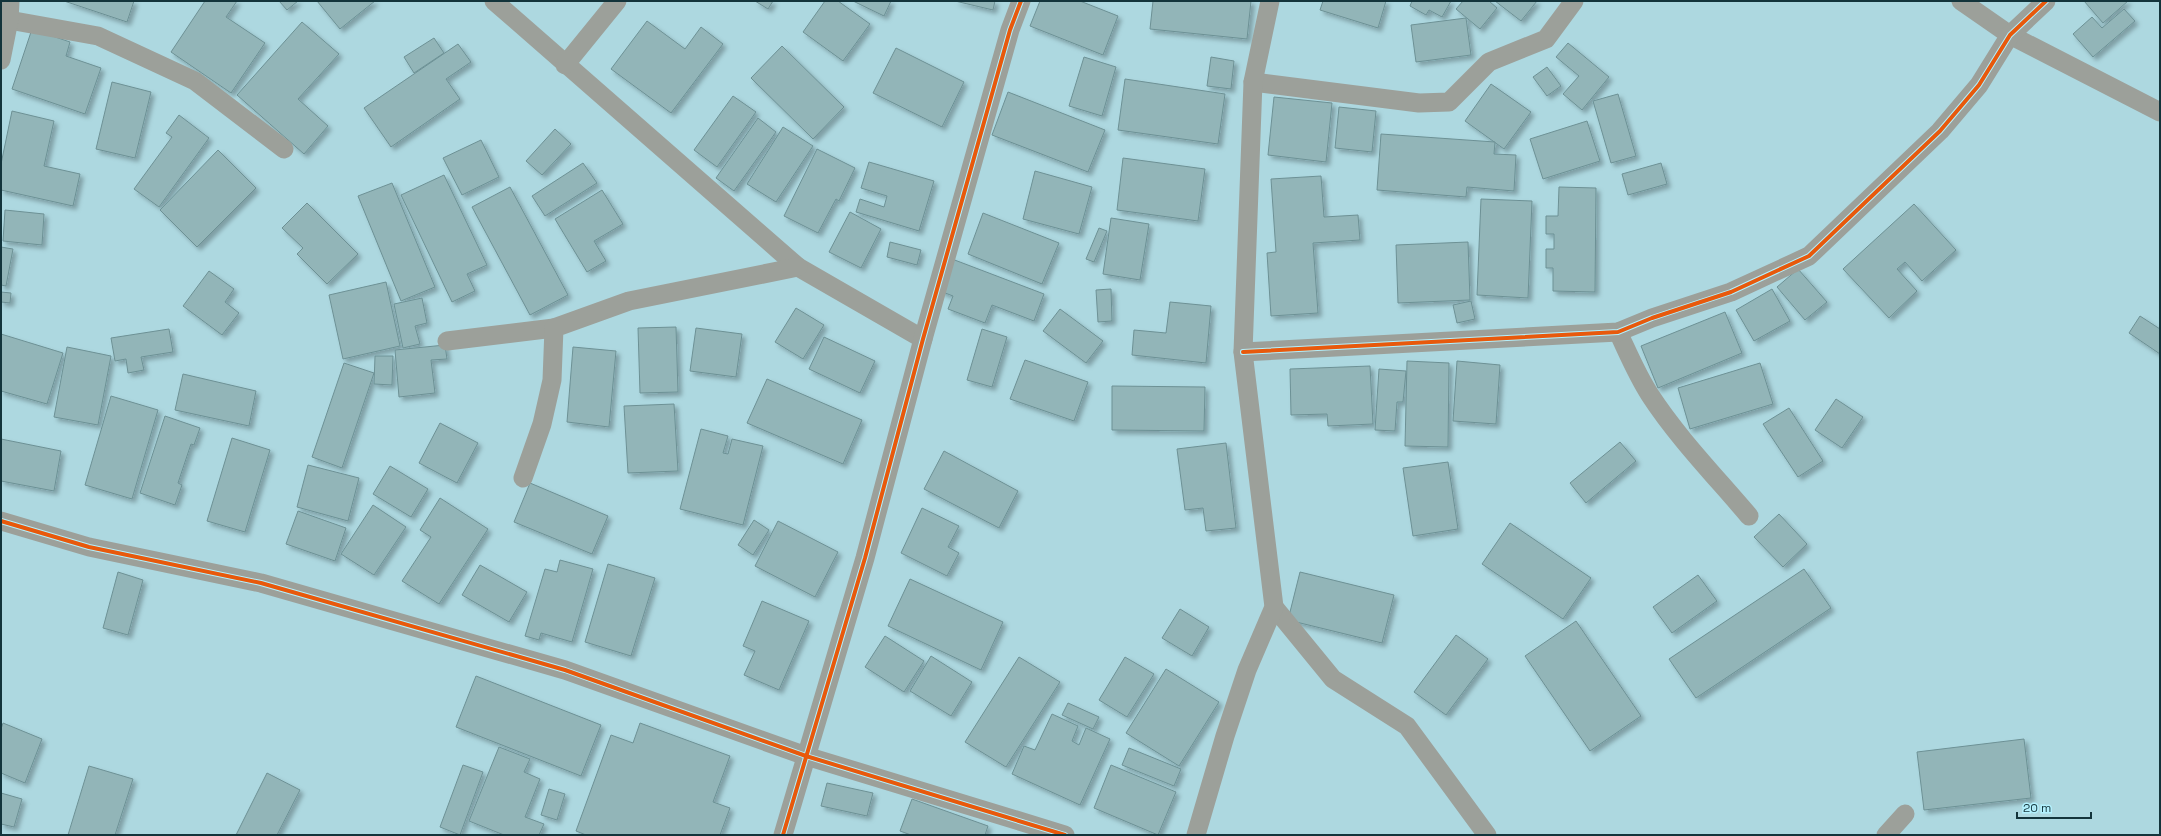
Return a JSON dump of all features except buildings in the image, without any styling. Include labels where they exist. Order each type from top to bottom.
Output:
[{"type":"street","points":[[1,60],[9,20],[10,1]]},
{"type":"street","points":[[494,1],[565,65],[798,267],[923,339]]},
{"type":"street","points":[[565,65],[617,1]]},
{"type":"street","points":[[783,835],[865,558],[923,339],[1010,30],[1021,1]]},
{"type":"street","points":[[1196,835],[1225,736],[1247,670],[1274,607],[1243,352],[1253,82],[1270,1]]},
{"type":"street","points":[[1253,82],[1419,103],[1449,102],[1489,62],[1546,39],[1574,1]]},
{"type":"street","points":[[1960,1],[2010,35],[2160,112]]},
{"type":"street","points":[[1243,352],[1618,332],[1652,318],[1731,292],[1809,256],[1940,131],[1979,85],[2010,35],[2046,1]]},
{"type":"street","points":[[9,20],[98,36],[195,81],[284,149]]},
{"type":"street","points":[[447,341],[554,328],[629,301],[798,267]]},
{"type":"street","points":[[523,478],[542,424],[552,380],[554,328]]},
{"type":"street","points":[[1618,332],[1636,372],[1650,396],[1679,434],[1749,516]]},
{"type":"street","points":[[1,521],[89,547],[261,583],[565,670],[806,756],[1065,835]]},
{"type":"street","points":[[1274,607],[1333,679],[1407,726],[1487,835]]},
{"type":"street","points":[[1886,835],[1905,814]]},
{"type":"cycle path","points":[[783,835],[865,558],[923,339],[1010,30],[1021,1]]},
{"type":"cycle path","points":[[1243,352],[1618,332],[1652,318],[1731,292],[1809,256],[1940,131],[1979,85],[2010,35],[2046,1]]},
{"type":"cycle path","points":[[1,521],[89,547],[261,583],[565,670],[806,756],[1065,835]]}]
